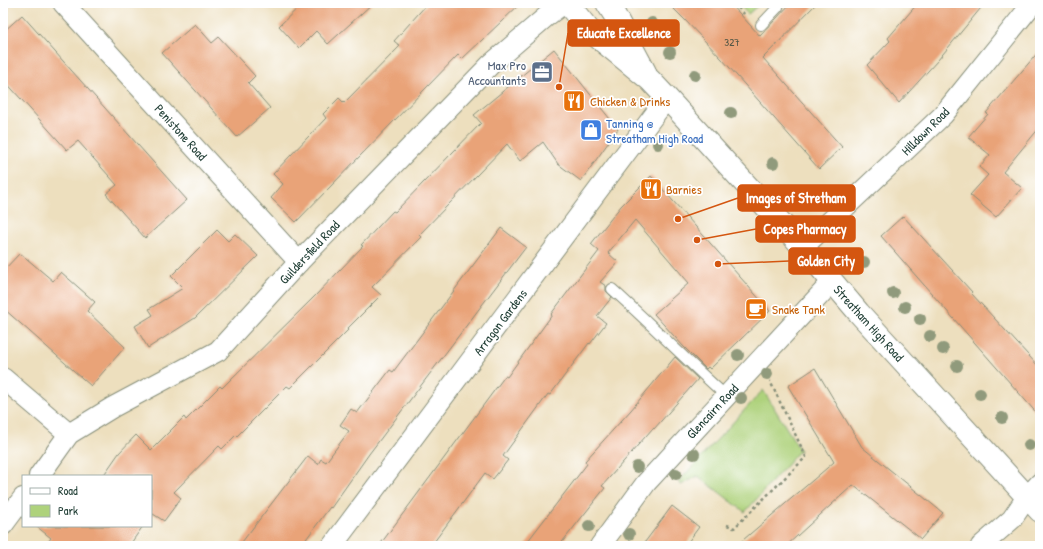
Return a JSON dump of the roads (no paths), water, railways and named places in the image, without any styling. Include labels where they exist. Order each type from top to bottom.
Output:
[{"type":"highway","name":"Streatham High Road","points":[[566,3],[588,30],[650,80],[803,248],[832,282],[1036,497]]},
{"type":"highway","name":"Streatham High Road","points":[[607,3],[650,80]]},
{"type":"street","name":"Penistone Road","points":[[63,3],[298,262]]},
{"type":"street","name":"Guildersfield Road","points":[[40,475],[69,434],[113,407],[218,351],[298,262],[491,64],[547,16],[566,3]]},
{"type":"street","name":"Hilldown Road","points":[[803,248],[943,115],[1033,3]]},
{"type":"street","name":"Arragon Gardens","points":[[332,546],[667,98]]},
{"type":"street","name":"Glencairn Road","points":[[600,546],[646,483],[832,282]]},
{"type":"street","points":[[3,378],[69,434]]},
{"type":"street","points":[[981,546],[1036,497]]},
{"type":"street","points":[[3,525],[22,499]]},
{"type":"lane","points":[[761,25],[778,6],[778,3]]},
{"type":"lane","points":[[612,289],[646,319],[726,396]]},
{"type":"place","name":"Max Pro Accountants","points":[[542,72]]},
{"type":"place","name":"Educate Excellence","points":[[559,87]]},
{"type":"place","name":"Chicken & Drinks","points":[[574,101]]},
{"type":"place","name":"Tanning @ Streatham High Road","points":[[591,130]]},
{"type":"place","name":"Barnies","points":[[651,189]]},
{"type":"place","name":"Images of Stretham","points":[[678,219]]},
{"type":"place","name":"Copes Pharmacy","points":[[697,240]]},
{"type":"place","name":"Golden City","points":[[718,264]]},
{"type":"place","name":"Snake Tank","points":[[756,309]]}]
